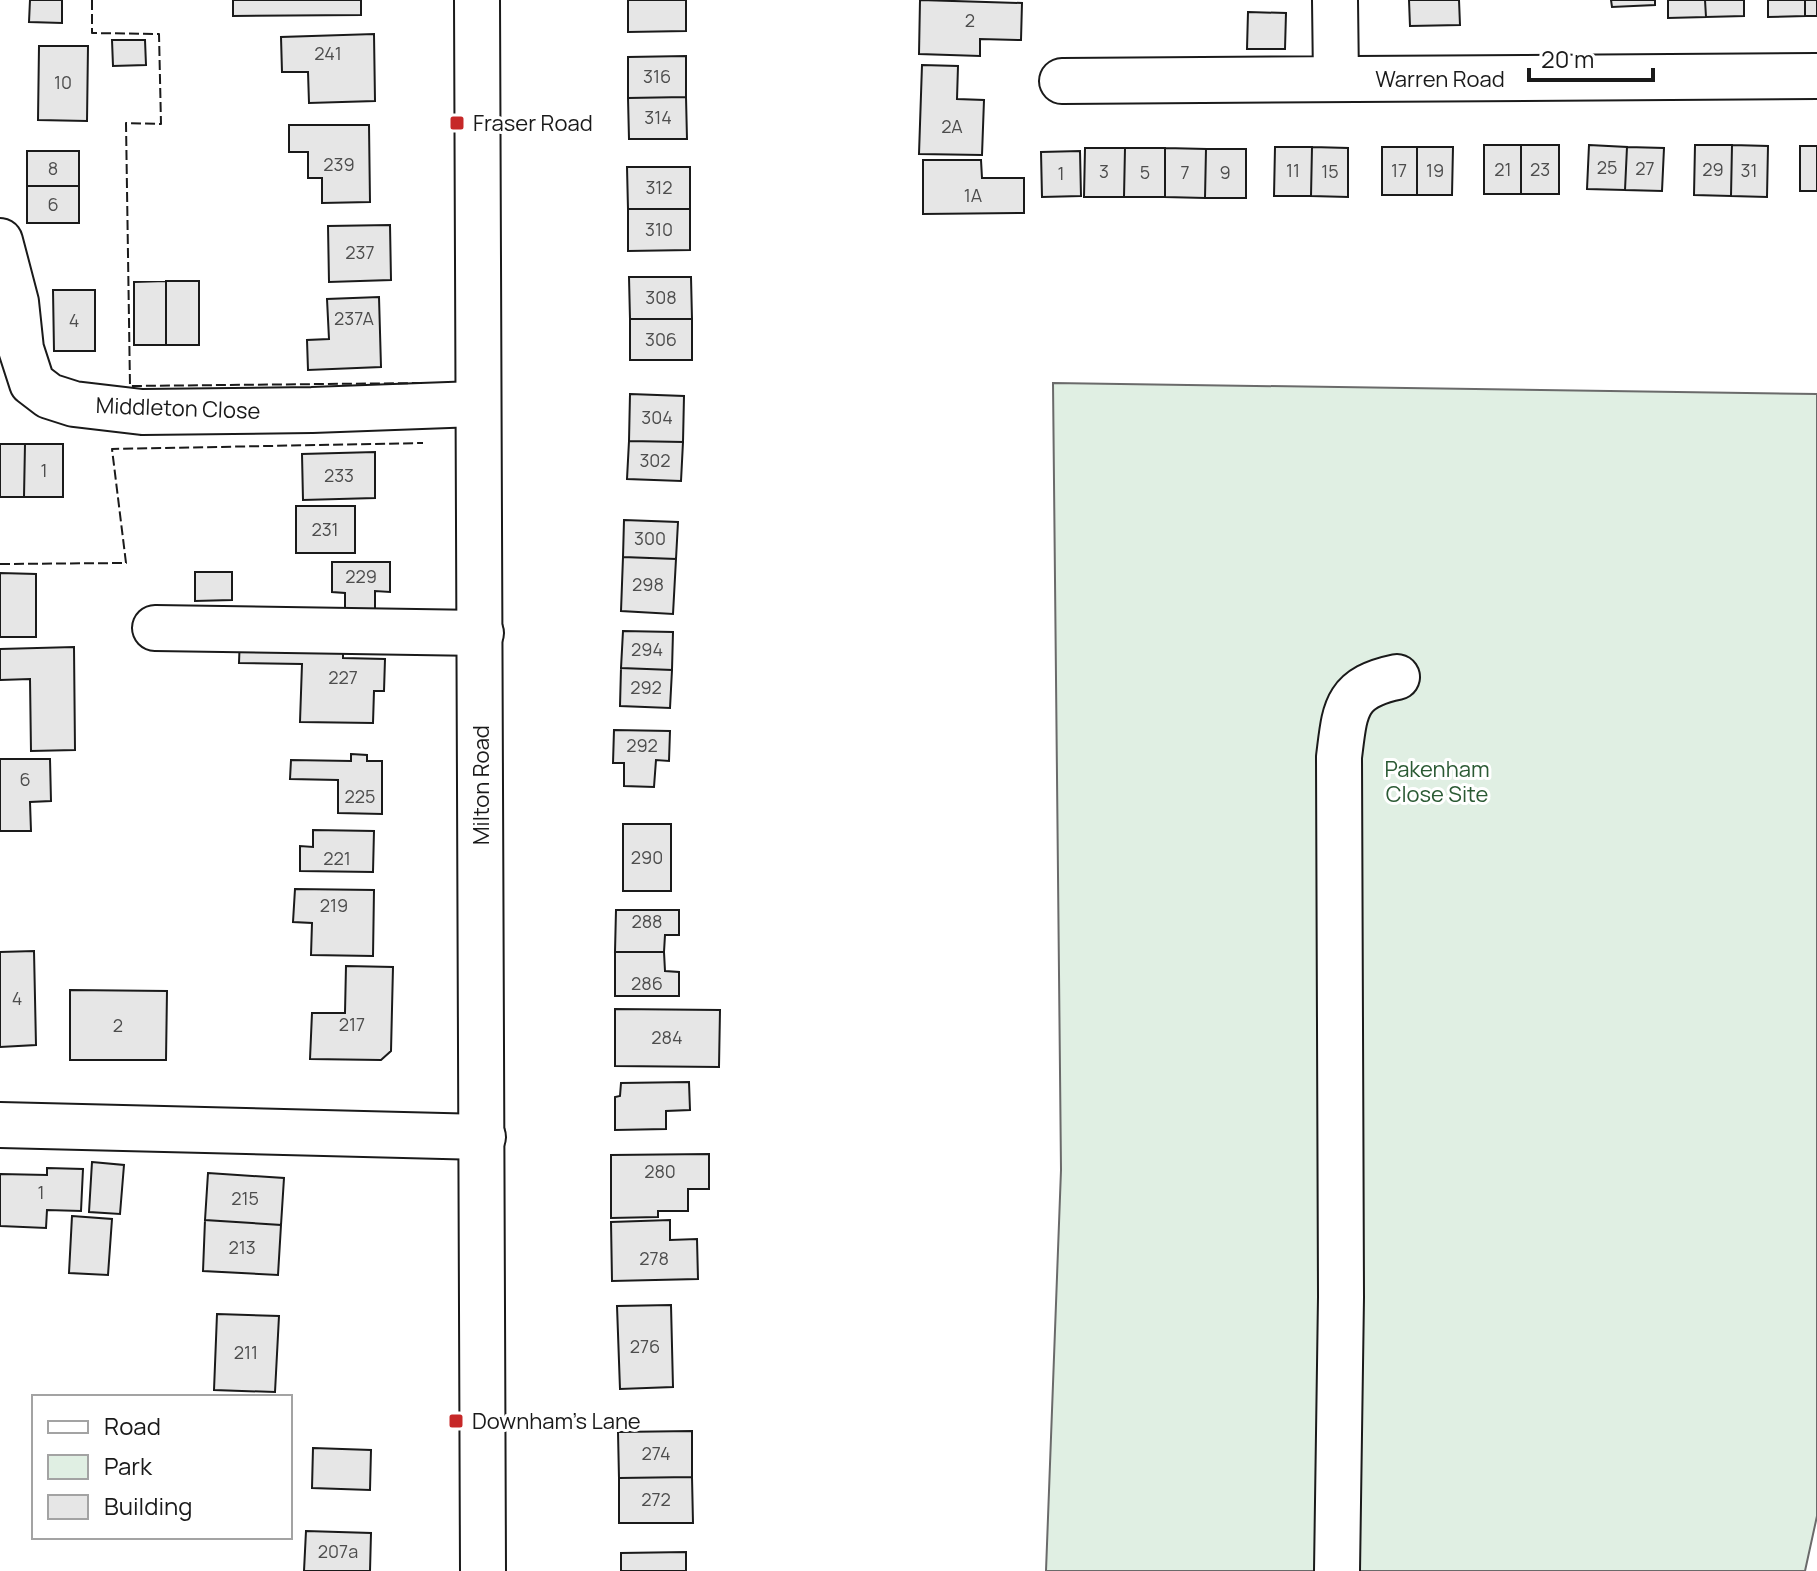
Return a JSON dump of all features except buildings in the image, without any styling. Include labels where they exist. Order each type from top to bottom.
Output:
[{"type":"street","name":"Milton Road","points":[[477,0],[476,404],[481,633],[483,1571]]},
{"type":"street","points":[[1335,0],[1336,79]]},
{"type":"street","name":"Warren Road","points":[[1062,81],[1817,76]]},
{"type":"street","name":"Middleton Close","points":[[0,241],[16,302],[21,349],[16,389],[74,404],[142,412],[476,404]]},
{"type":"street","points":[[155,628],[481,633]]},
{"type":"street","points":[[1337,1571],[1341,1297],[1339,757],[1344,718],[1352,699],[1365,686],[1397,677]]},
{"type":"street","points":[[0,1125],[483,1137]]},
{"type":"green space","name":"Pakenham Close Site","points":[[1053,383],[1817,394],[1817,1516],[1805,1571],[1046,1571],[1061,1170]]},
{"type":"fence","points":[[92,0],[92,33],[159,34],[161,124],[126,123],[130,386],[422,383]]},
{"type":"fence","points":[[0,564],[126,563],[112,449],[423,443]]},
{"type":"place","name":"Fraser Road","points":[[457,123]]},
{"type":"place","name":"Downham's Lane","points":[[456,1421]]}]
